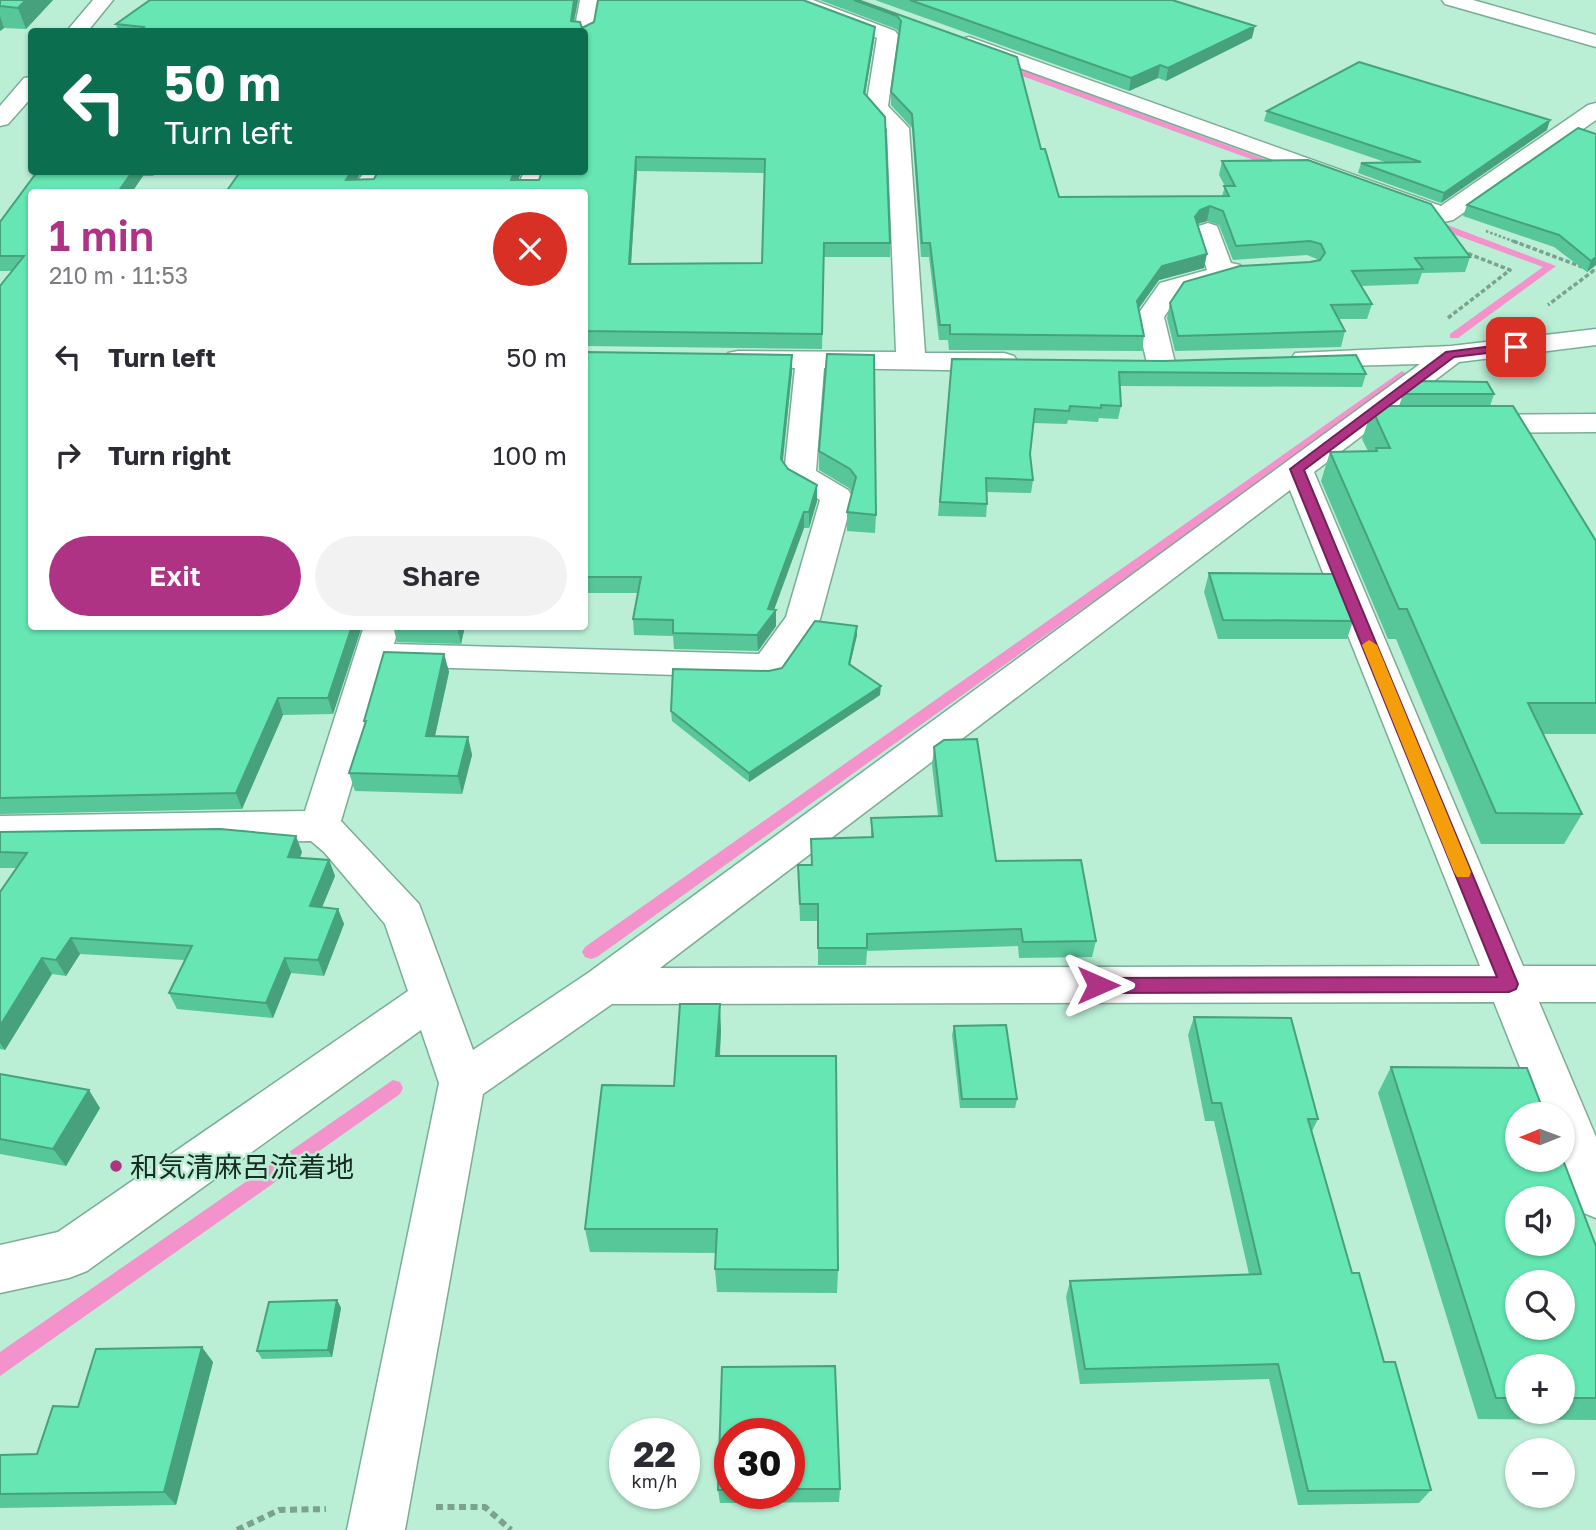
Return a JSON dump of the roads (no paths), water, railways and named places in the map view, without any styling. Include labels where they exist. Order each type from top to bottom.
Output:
[{"type":"street","points":[[79,28],[103,0]]},
{"type":"street","points":[[585,28],[590,0]]},
{"type":"street","points":[[795,0],[888,35],[877,107],[898,128],[911,361]]},
{"type":"street","points":[[849,0],[901,19]]},
{"type":"street","points":[[1452,0],[1596,41]]},
{"type":"street","points":[[952,37],[1444,215],[1596,110]]},
{"type":"street","points":[[0,119],[28,88]]},
{"type":"street","points":[[1208,231],[1221,273]]},
{"type":"street","points":[[1161,363],[1150,317],[1169,289],[1221,273],[1258,268]]},
{"type":"street","points":[[1281,359],[1451,354],[1596,337]]},
{"type":"street","points":[[462,1083],[604,986],[1451,354]]},
{"type":"street","points":[[717,359],[1036,362]]},
{"type":"street","points":[[320,826],[377,641],[768,666],[803,619],[837,497],[800,475],[810,360]]},
{"type":"street","points":[[1437,424],[1596,423]]},
{"type":"street","points":[[1357,424],[1397,424]]},
{"type":"street","points":[[1297,469],[1596,1195]]},
{"type":"street","points":[[0,831],[320,826],[338,841],[404,916],[462,1083],[376,1530]]},
{"type":"street","points":[[604,986],[1596,984]]},
{"type":"street","points":[[0,1269],[69,1254],[432,998]]},
{"type":"waterway","points":[[1003,66],[1281,167]]},
{"type":"waterway","points":[[1430,222],[1551,266],[1454,336]]},
{"type":"waterway","points":[[591,952],[1402,375]]},
{"type":"waterway","points":[[0,1365],[393,1088]]},
{"type":"place","name":"和気清麻呂流着地","points":[[116,1166]]}]
